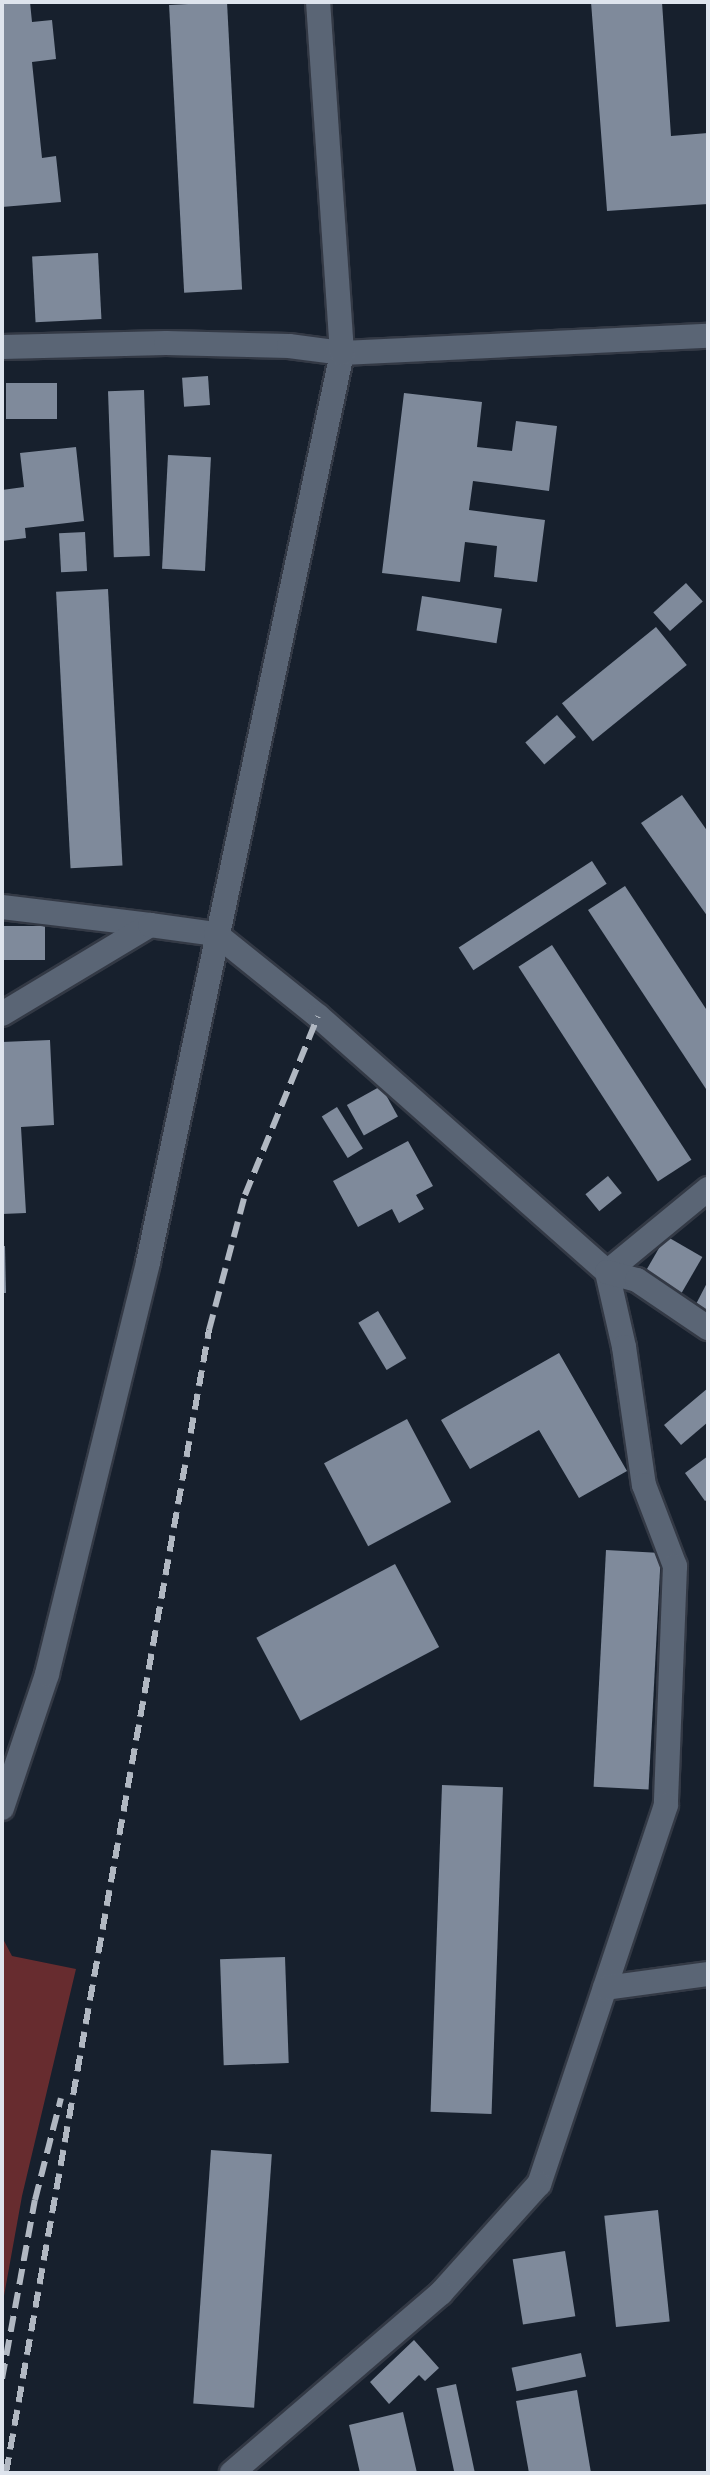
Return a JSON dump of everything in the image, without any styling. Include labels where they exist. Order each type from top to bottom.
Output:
[{"type":"street","points":[[2,1808],[47,1674],[140,1292],[342,353],[318,2]]},
{"type":"street","points":[[2,347],[166,343],[289,346],[342,353],[708,336]]},
{"type":"street","points":[[2,907],[216,934],[318,1016],[607,1272],[637,1280],[708,1328]]},
{"type":"street","points":[[2,1014],[150,925]]},
{"type":"street","points":[[607,1272],[708,1189]]},
{"type":"street","points":[[232,2473],[441,2293],[539,2184],[666,1805],[675,1566],[644,1485],[624,1347],[607,1272]]},
{"type":"street","points":[[605,1988],[708,1974]]},
{"type":"shaded area","points":[[2,1937],[12,1956],[76,1969],[22,2196],[2,2307]]},
{"type":"building","points":[[2,2],[30,2],[32,22],[52,20],[56,59],[32,62],[42,158],[56,156],[61,202],[2,207]]},
{"type":"building","points":[[227,2],[242,290],[184,293],[169,5]]},
{"type":"building","points":[[591,2],[662,2],[671,136],[708,133],[708,204],[607,211]]},
{"type":"building","points":[[98,253],[101,319],[36,322],[32,256]]},
{"type":"building","points":[[208,376],[210,405],[184,407],[182,378]]},
{"type":"building","points":[[6,383],[57,383],[57,419],[6,419]]},
{"type":"building","points":[[144,390],[150,556],[114,557],[108,391]]},
{"type":"building","points":[[404,393],[482,402],[477,447],[512,451],[516,421],[557,426],[549,491],[473,481],[469,510],[545,520],[537,582],[494,577],[497,546],[465,542],[460,582],[382,573]]},
{"type":"building","points":[[76,447],[84,521],[25,528],[26,538],[2,541],[2,490],[24,487],[20,453]]},
{"type":"building","points":[[168,455],[211,457],[205,571],[162,569]]},
{"type":"building","points":[[85,532],[87,571],[61,572],[59,533]]},
{"type":"building","points":[[686,583],[703,602],[670,631],[653,612]]},
{"type":"building","points":[[108,589],[122,866],[71,868],[56,592]]},
{"type":"building","points":[[422,596],[502,609],[497,643],[417,631]]},
{"type":"building","points":[[656,627],[687,665],[593,741],[562,703]]},
{"type":"building","points":[[557,715],[576,737],[544,764],[525,743]]},
{"type":"building","points":[[682,795],[708,832],[708,917],[641,823]]},
{"type":"building","points":[[592,861],[607,884],[473,970],[459,948]]},
{"type":"building","points":[[625,886],[708,1012],[708,1092],[588,910]]},
{"type":"building","points":[[2,926],[45,926],[45,960],[2,960]]},
{"type":"building","points":[[552,945],[691,1160],[658,1181],[518,967]]},
{"type":"building","points":[[50,1040],[54,1125],[21,1127],[26,1213],[2,1214],[2,1042]]},
{"type":"building","points":[[381,1086],[398,1117],[364,1136],[347,1105]]},
{"type":"building","points":[[337,1107],[363,1149],[348,1158],[322,1117]]},
{"type":"building","points":[[408,1141],[433,1186],[416,1195],[424,1209],[399,1223],[392,1209],[358,1227],[333,1181]]},
{"type":"building","points":[[608,1176],[622,1193],[599,1211],[585,1194]]},
{"type":"building","points":[[666,1236],[702,1257],[680,1295],[644,1274]]},
{"type":"building","points":[[2,1246],[5,1246],[6,1293],[2,1293]]},
{"type":"building","points":[[708,1281],[708,1313],[695,1306]]},
{"type":"building","points":[[378,1311],[406,1358],[387,1370],[358,1323]]},
{"type":"building","points":[[559,1353],[627,1471],[579,1498],[539,1430],[470,1469],[441,1420]]},
{"type":"building","points":[[708,1388],[708,1422],[681,1445],[664,1425]]},
{"type":"building","points":[[407,1419],[451,1502],[368,1546],[324,1463]]},
{"type":"building","points":[[708,1456],[708,1499],[705,1501],[685,1473]]},
{"type":"building","points":[[606,1550],[661,1553],[649,1790],[594,1787]]},
{"type":"building","points":[[395,1564],[439,1647],[301,1721],[256,1638]]},
{"type":"building","points":[[442,1785],[503,1787],[492,2114],[431,2112]]},
{"type":"building","points":[[285,1957],[289,2063],[224,2065],[220,1959]]},
{"type":"building","points":[[211,2150],[272,2154],[254,2408],[193,2403]]},
{"type":"building","points":[[658,2210],[670,2321],[616,2327],[604,2216]]},
{"type":"building","points":[[565,2251],[575,2316],[523,2324],[513,2259]]},
{"type":"building","points":[[414,2340],[439,2368],[425,2381],[419,2375],[389,2404],[370,2382]]},
{"type":"building","points":[[581,2353],[586,2376],[517,2391],[512,2368]]},
{"type":"building","points":[[456,2384],[475,2473],[454,2473],[436,2388]]},
{"type":"building","points":[[577,2390],[591,2473],[529,2473],[516,2401]]},
{"type":"building","points":[[403,2412],[417,2473],[360,2473],[349,2425]]},
{"type":"railway","points":[[6,2473],[209,1330],[245,1195],[318,1016]]},
{"type":"railway","points":[[2,2379],[35,2200],[61,2098]]}]
